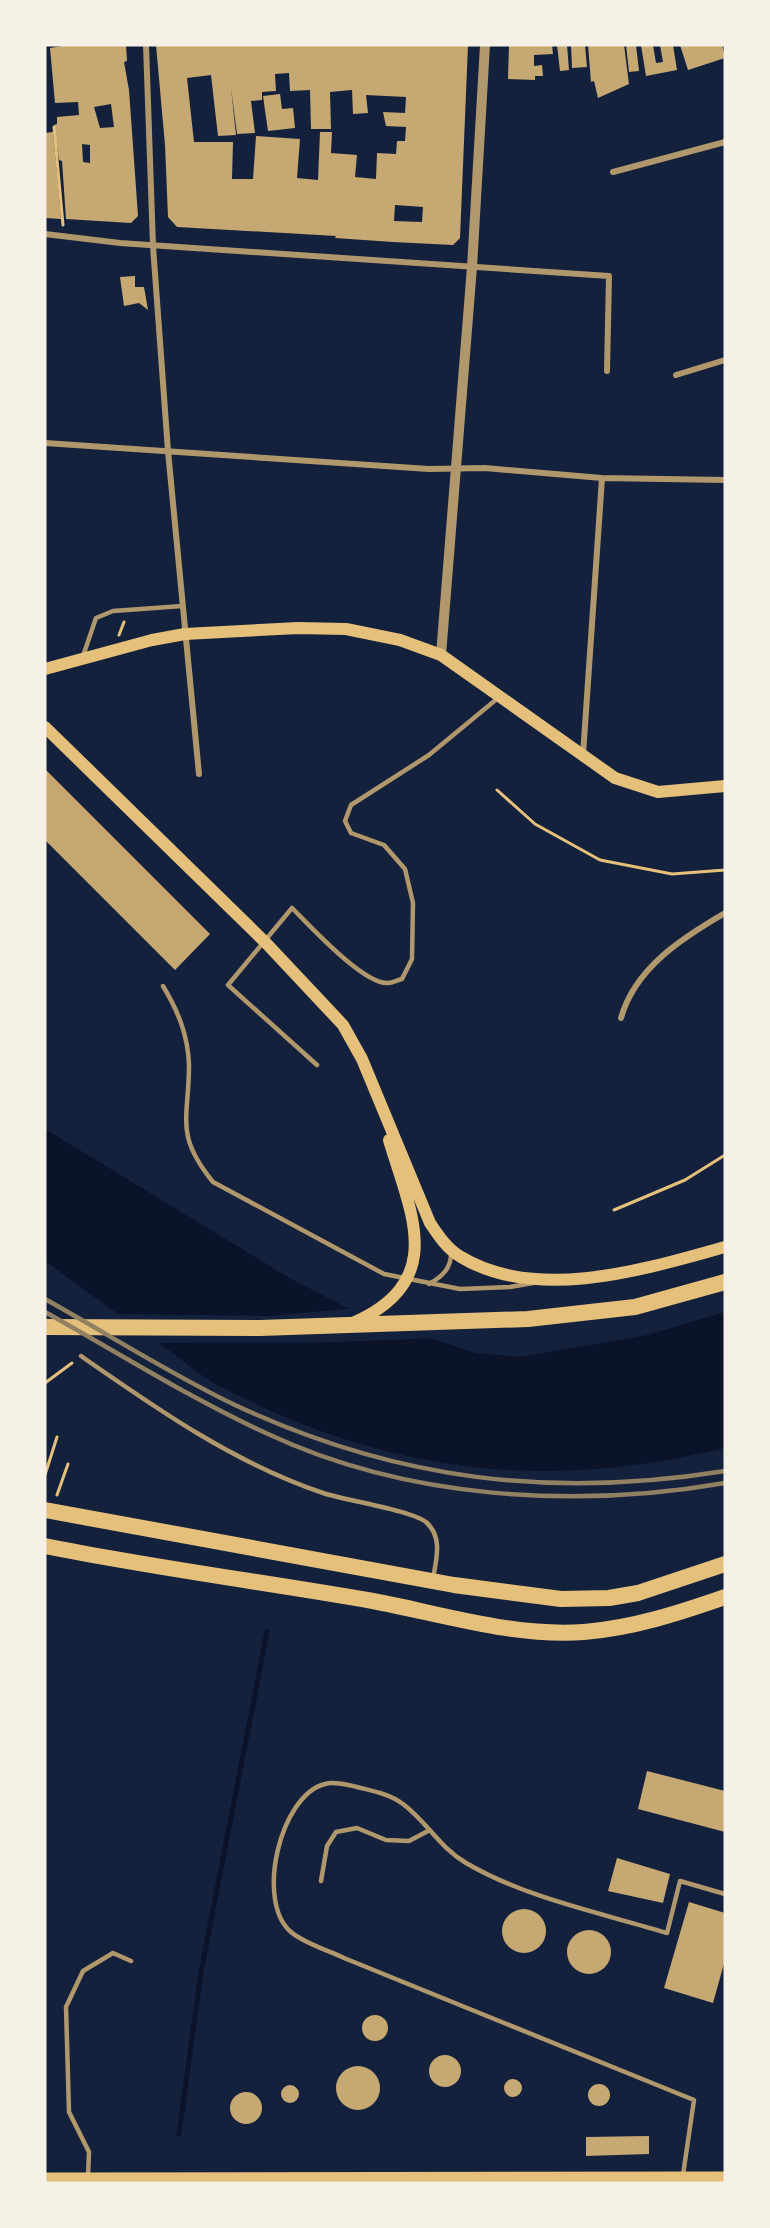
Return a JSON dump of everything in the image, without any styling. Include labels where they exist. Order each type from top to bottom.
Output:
[{"type":"highway","points":[[45,1327],[183,1329],[472,1321],[586,1314],[635,1307],[725,1282]]},
{"type":"highway","points":[[48,1511],[433,1581],[524,1595],[592,1599],[647,1590],[725,1564]]},
{"type":"highway","points":[[45,1546],[128,1563],[372,1601],[514,1629],[582,1632],[638,1624],[725,1597]]},
{"type":"highway","points":[[45,1558],[128,1563]]},
{"type":"main road","points":[[45,669],[152,640],[185,634],[298,628],[346,630],[400,640],[441,655],[615,778],[658,792],[725,786]]},
{"type":"main road","points":[[45,727],[266,943],[343,1025],[370,1077],[420,1204],[430,1223],[459,1256],[480,1267],[501,1273],[553,1280],[621,1273],[725,1247]]},
{"type":"main road","points":[[352,1324],[382,1309],[394,1298],[410,1274],[416,1244],[407,1199],[370,1077]]},
{"type":"main road","points":[[45,2180],[725,2179]]},
{"type":"street","points":[[146,45],[153,246],[168,451],[199,774]]},
{"type":"street","points":[[441,655],[454,469],[472,267],[485,45]]},
{"type":"street","points":[[613,171],[694,152],[725,142]]},
{"type":"street","points":[[45,234],[153,246],[609,276],[607,371]]},
{"type":"street","points":[[676,375],[725,360]]},
{"type":"street","points":[[45,443],[454,469],[485,468],[602,478],[725,480]]},
{"type":"street","points":[[583,756],[602,478]]},
{"type":"street","points":[[621,1018],[625,1002],[650,968],[688,934],[725,913]]},
{"type":"lane","points":[[82,659],[96,618],[113,612],[182,606]]},
{"type":"lane","points":[[316,1065],[228,985],[266,943],[292,908],[366,975],[387,983],[402,979],[412,959],[413,926],[413,903],[405,869],[384,845],[351,833],[345,821],[351,805],[429,755],[466,727],[500,696]]},
{"type":"lane","points":[[163,986],[185,1031],[189,1065],[184,1116],[187,1141],[198,1163],[213,1182],[384,1274],[460,1289],[510,1287],[553,1280]]},
{"type":"lane","points":[[429,1284],[440,1278],[447,1269],[451,1258],[450,1248]]},
{"type":"lane","points":[[81,1356],[205,1439],[256,1464],[322,1492],[420,1518],[434,1531],[437,1540],[433,1581]]},
{"type":"lane","points":[[683,2179],[694,2100],[344,1958],[291,1932],[280,1916],[274,1897],[274,1868],[289,1815],[304,1795],[326,1783],[385,1794],[403,1804],[444,1848],[489,1874],[540,1895],[667,1933],[680,1881],[725,1894]]},
{"type":"lane","points":[[321,1881],[327,1846],[336,1832],[357,1828],[386,1840],[409,1841],[428,1831]]},
{"type":"lane","points":[[88,2180],[89,2152],[69,2112],[66,2007],[83,1971],[113,1953],[131,1961]]},
{"type":"path","points":[[54,127],[64,236]]},
{"type":"path","points":[[117,640],[128,610]]},
{"type":"path","points":[[497,790],[535,824],[600,860],[672,874],[725,870]]},
{"type":"path","points":[[614,1210],[685,1180],[725,1155]]},
{"type":"path","points":[[45,1383],[81,1356]]},
{"type":"path","points":[[45,1475],[57,1437]]},
{"type":"path","points":[[48,1511],[68,1464]]},
{"type":"water","points":[[45,1129],[293,1280],[363,1316],[476,1353],[520,1357],[647,1335],[725,1312],[725,1448],[658,1462],[594,1469],[530,1471],[468,1466],[407,1456],[346,1439],[285,1417],[223,1388],[201,1375],[45,1261]]},
{"type":"pier","points":[[355,1308],[436,1338],[338,1342],[154,1343],[113,1314],[270,1316]]},
{"type":"building","points":[[69,45],[126,45],[127,61],[124,62],[129,90],[138,216],[131,223],[66,219],[62,161],[59,160],[54,125],[57,124],[57,117],[79,115],[78,102],[55,103],[50,48]],"holes":[[[111,104],[114,127],[100,128],[94,107]],[[82,144],[90,145],[90,163],[83,162]]]},
{"type":"building","points":[[156,45],[468,45],[460,238],[453,245],[177,227],[168,217],[165,145]],"holes":[[[289,73],[290,91],[310,90],[311,129],[331,129],[330,92],[352,90],[353,114],[368,113],[366,95],[406,97],[405,113],[383,112],[386,126],[406,127],[405,141],[397,141],[396,154],[377,153],[376,179],[355,177],[357,155],[331,153],[332,132],[320,132],[318,180],[297,178],[300,139],[256,136],[253,179],[232,179],[233,142],[194,142],[187,78],[211,75],[218,136],[236,135],[231,88],[237,134],[255,133],[251,101],[262,100],[262,92],[276,91],[275,74]],[[395,205],[423,207],[422,222],[394,221]]]},
{"type":"building","points":[[509,45],[552,45],[553,54],[534,55],[534,66],[542,65],[543,76],[535,76],[535,80],[508,79]]},
{"type":"building","points":[[557,45],[567,45],[569,70],[560,71]]},
{"type":"building","points":[[571,45],[585,45],[587,67],[572,68]]},
{"type":"building","points":[[588,45],[624,45],[629,84],[598,98],[594,81],[591,82]]},
{"type":"building","points":[[626,45],[636,45],[639,71],[629,72]]},
{"type":"building","points":[[641,45],[653,45],[656,63],[663,62],[660,45],[673,45],[677,70],[646,76]]},
{"type":"building","points":[[680,45],[722,45],[725,58],[688,70]]},
{"type":"building","points":[[280,94],[282,109],[293,108],[295,128],[268,131],[263,96]]},
{"type":"building","points":[[53,132],[61,219],[45,218],[45,133]]},
{"type":"building","points":[[135,276],[135,287],[144,287],[148,310],[139,303],[124,306],[120,277]]},
{"type":"building","points":[[45,769],[210,934],[175,970],[45,840]]},
{"type":"building","points":[[647,1771],[725,1791],[725,1832],[638,1809]]},
{"type":"building","points":[[617,1858],[670,1874],[663,1903],[608,1891]]},
{"type":"building","points":[[689,1902],[725,1913],[725,1960],[713,2003],[664,1988]]},
{"type":"building","points":[[524,1909],[539,1916],[546,1931],[539,1946],[524,1953],[509,1946],[502,1931],[509,1916]]},
{"type":"building","points":[[589,1930],[604,1937],[611,1952],[604,1967],[589,1974],[574,1967],[567,1952],[574,1937]]},
{"type":"building","points":[[375,2015],[384,2019],[388,2028],[384,2037],[375,2041],[366,2037],[362,2028],[366,2019]]},
{"type":"building","points":[[445,2055],[457,2059],[461,2071],[457,2083],[445,2087],[433,2083],[429,2071],[433,2059]]},
{"type":"building","points":[[358,2066],[373,2073],[380,2088],[373,2103],[358,2110],[343,2103],[336,2088],[343,2073]]},
{"type":"building","points":[[513,2079],[520,2081],[522,2088],[520,2095],[513,2097],[506,2095],[504,2088],[506,2081]]},
{"type":"building","points":[[599,2084],[607,2087],[610,2095],[607,2103],[599,2106],[591,2103],[588,2095],[591,2087]]},
{"type":"building","points":[[290,2085],[298,2090],[299,2094],[294,2102],[290,2103],[282,2098],[281,2094],[286,2086]]},
{"type":"building","points":[[246,2092],[258,2096],[262,2108],[258,2120],[246,2124],[234,2120],[230,2108],[234,2096]]},
{"type":"building","points":[[649,2136],[649,2154],[586,2156],[586,2137]]},
{"type":"waterway","points":[[179,2134],[201,1972],[267,1632]]},
{"type":"railway","points":[[45,1299],[163,1367],[235,1405],[295,1431],[354,1451],[414,1466],[474,1477],[535,1482],[597,1483],[660,1479],[725,1471]]},
{"type":"railway","points":[[45,1312],[183,1391],[239,1420],[321,1456],[377,1473],[434,1485],[492,1493],[551,1496],[668,1491],[725,1483]]}]
